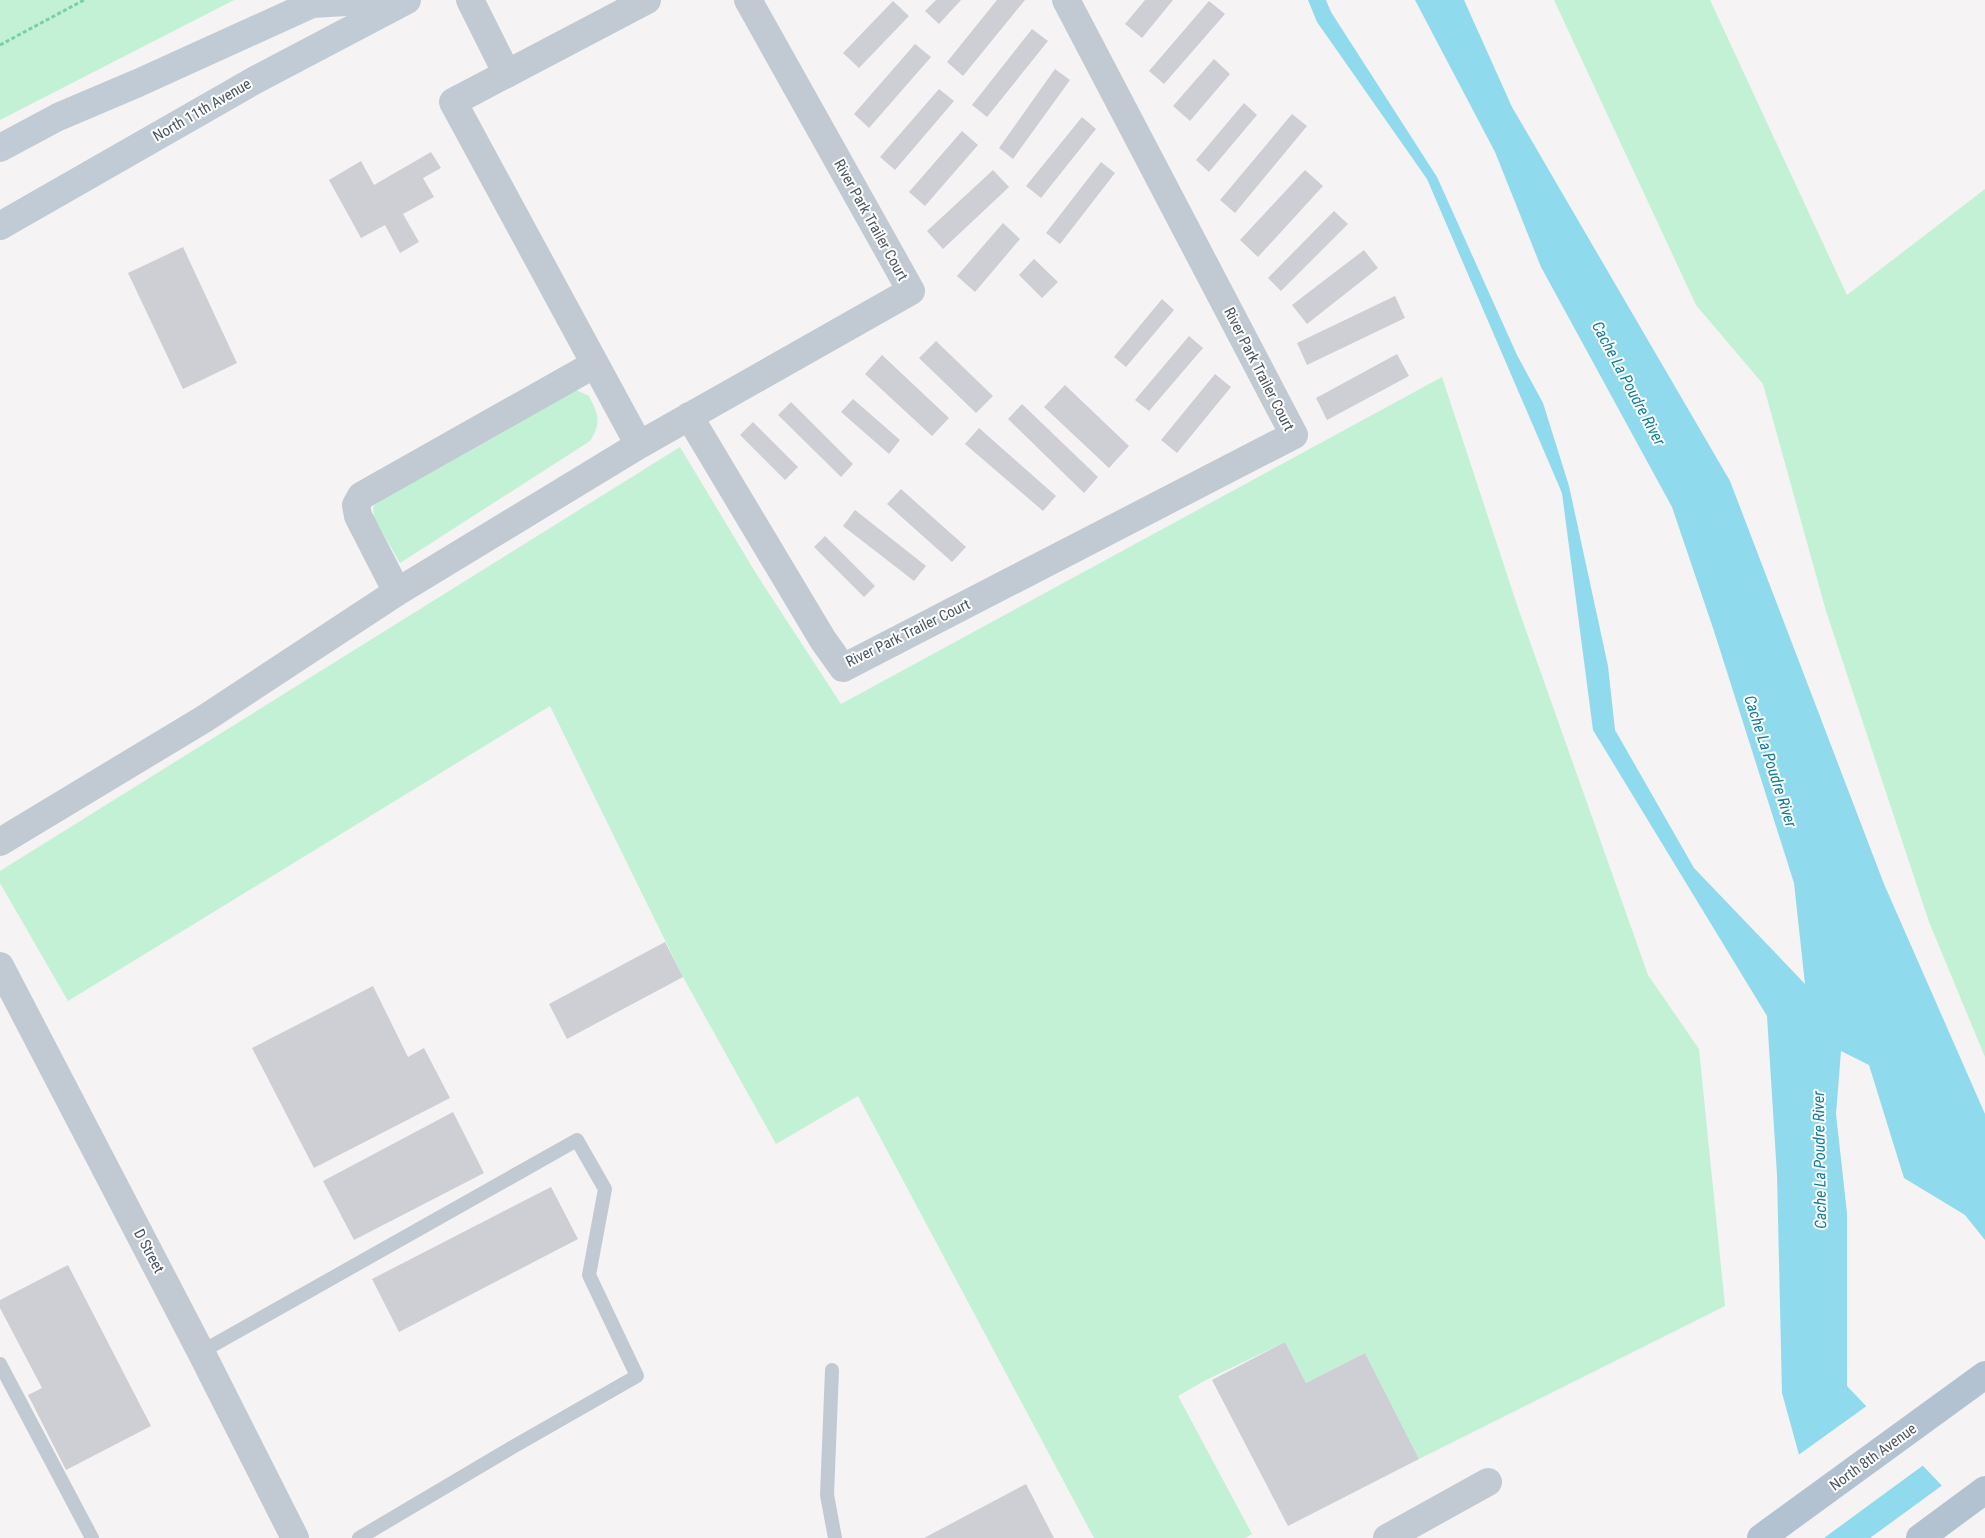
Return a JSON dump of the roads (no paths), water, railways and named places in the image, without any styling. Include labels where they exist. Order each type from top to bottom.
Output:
[{"type":"main road","points":[[0,148],[58,118],[312,4],[379,0]]},
{"type":"main road","name":"North 11th Avenue","points":[[0,226],[257,79],[407,0]]},
{"type":"main road","name":"North 8th Avenue","points":[[1761,1538],[1985,1375]]},
{"type":"main road","points":[[1920,1538],[1985,1490]]},
{"type":"street","points":[[470,0],[506,74]]},
{"type":"street","points":[[639,444],[453,102],[647,0]]},
{"type":"street","name":"River Park Trailer Court","points":[[748,0],[911,291],[689,416],[823,640],[843,668],[1294,435],[1066,0]]},
{"type":"street","points":[[397,592],[358,516],[356,505],[361,496],[595,364]]},
{"type":"street","points":[[0,842],[204,719],[397,592],[639,444],[689,416]]},
{"type":"street","name":"D Street","points":[[0,966],[201,1352],[295,1538]]},
{"type":"street","points":[[1388,1538],[1488,1482]]},
{"type":"lane","points":[[201,1352],[577,1140],[605,1189],[589,1275],[637,1376],[359,1538]]},
{"type":"lane","points":[[0,1364],[92,1538]]},
{"type":"lane","points":[[832,1370],[827,1495],[835,1538]]},
{"type":"water","name":"Cache La Poudre River","points":[[1308,0],[1326,0],[1331,12],[1437,177],[1517,355],[1543,403],[1569,486],[1608,666],[1615,730],[1694,868],[1805,984],[1794,883],[1714,631],[1672,507],[1541,267],[1495,152],[1415,0],[1464,0],[1512,107],[1730,481],[1884,884],[1985,1114],[1985,1240],[1965,1215],[1904,1178],[1869,1065],[1841,1051],[1836,1114],[1847,1213],[1847,1386],[1985,1531],[1985,1538],[1822,1538],[1782,1393],[1777,1175],[1767,1016],[1593,730],[1562,493],[1427,179],[1317,22]]}]
